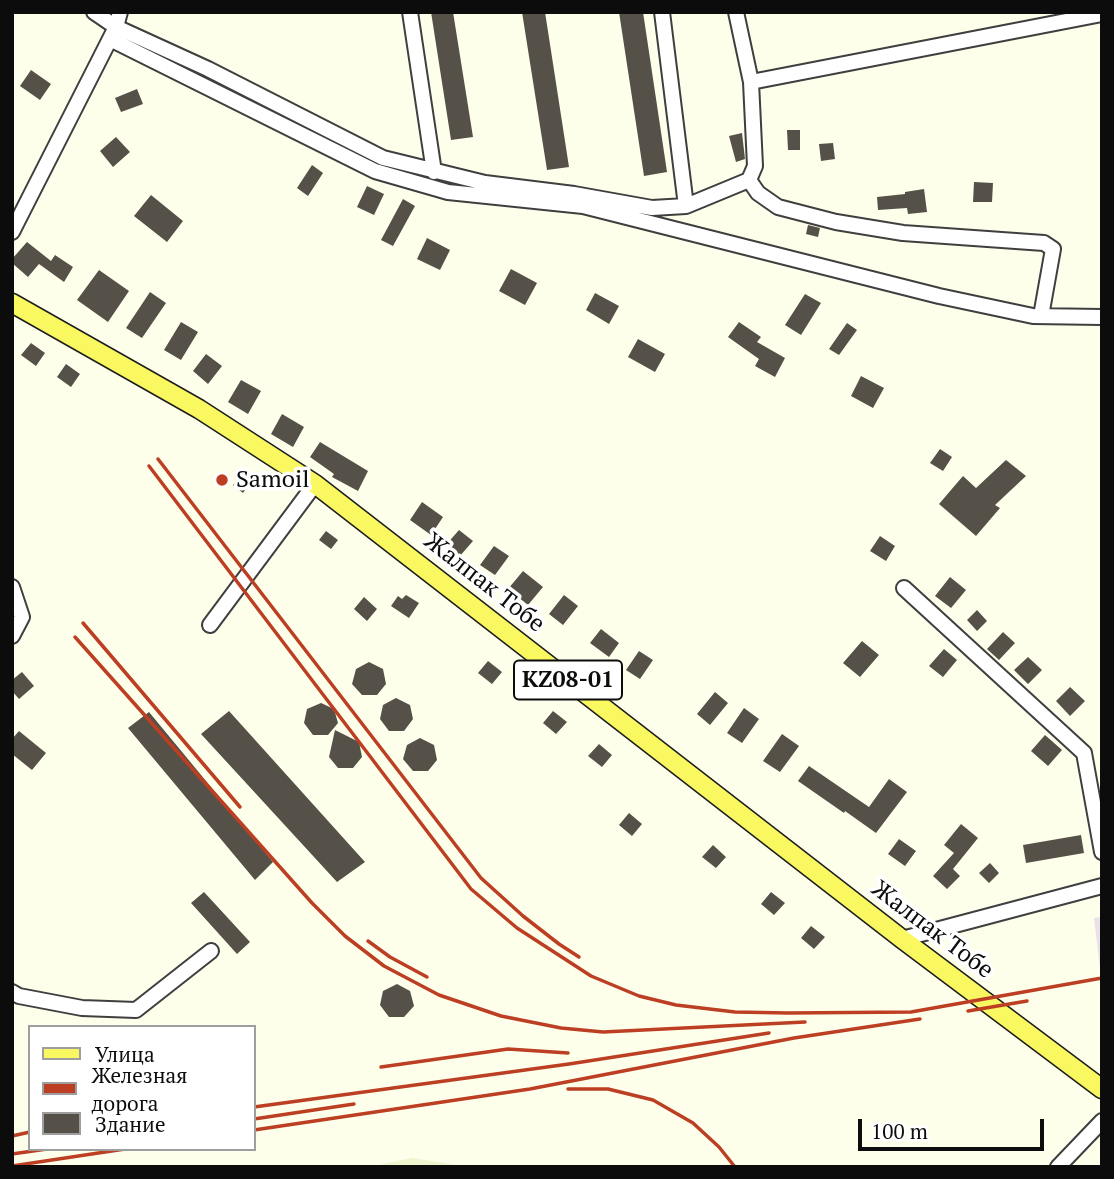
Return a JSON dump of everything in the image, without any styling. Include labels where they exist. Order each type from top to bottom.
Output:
[{"type":"main road","name":"Жалпак Тобе","points":[[12,303],[199,409],[315,484],[902,939],[1102,1090]]},
{"type":"street","points":[[94,12],[113,33],[387,175],[448,192],[583,206],[939,296],[1041,316],[1102,317]]},
{"type":"street","points":[[12,232],[113,33],[120,12]]},
{"type":"street","points":[[410,12],[434,172]]},
{"type":"street","points":[[662,12],[686,206]]},
{"type":"street","points":[[113,33],[208,69],[383,158],[485,183],[574,194],[652,208],[686,206],[749,180],[755,166],[751,82],[736,12]]},
{"type":"street","points":[[751,82],[1102,14]]},
{"type":"street","points":[[749,180],[758,192],[778,207],[836,222],[903,233],[1044,243],[1053,249],[1041,316]]},
{"type":"street","points":[[210,625],[315,484]]},
{"type":"street","points":[[12,587],[22,617],[12,636]]},
{"type":"street","points":[[904,587],[1084,753],[1102,852]]},
{"type":"street","points":[[902,939],[1102,886]]},
{"type":"street","points":[[12,992],[19,996],[82,1008],[136,1010],[211,951]]},
{"type":"street","points":[[1058,1167],[1102,1121]]},
{"type":"shaded area","points":[[1102,917],[1102,985],[1094,918]]},
{"type":"green space","points":[[412,1158],[470,1167],[369,1167]]},
{"type":"building","points":[[431,12],[453,12],[473,137],[451,140]]},
{"type":"building","points":[[522,12],[545,12],[569,167],[547,170]]},
{"type":"building","points":[[619,12],[643,12],[667,172],[644,176]]},
{"type":"building","points":[[31,70],[51,84],[40,100],[20,86]]},
{"type":"building","points":[[137,89],[143,104],[121,112],[115,98]]},
{"type":"building","points":[[787,130],[800,130],[800,150],[788,150]]},
{"type":"building","points":[[742,133],[745,159],[736,162],[729,136]]},
{"type":"building","points":[[116,137],[130,152],[113,167],[100,151]]},
{"type":"building","points":[[833,143],[835,159],[821,161],[819,144]]},
{"type":"building","points":[[312,165],[323,173],[308,196],[297,188]]},
{"type":"building","points":[[974,182],[993,183],[992,202],[973,202]]},
{"type":"building","points":[[367,186],[384,194],[374,215],[357,207]]},
{"type":"building","points":[[924,189],[927,212],[908,214],[907,208],[878,210],[877,197]]},
{"type":"building","points":[[151,195],[183,221],[167,242],[134,216]]},
{"type":"building","points":[[403,199],[415,206],[393,246],[381,240]]},
{"type":"building","points":[[808,225],[820,228],[818,237],[806,234]]},
{"type":"building","points":[[427,238],[450,250],[440,270],[417,259]]},
{"type":"building","points":[[27,242],[51,261],[55,255],[73,267],[64,282],[39,264],[28,277],[12,263],[12,259]]},
{"type":"building","points":[[511,269],[537,283],[525,305],[499,291]]},
{"type":"building","points":[[99,270],[129,291],[108,322],[77,300]]},
{"type":"building","points":[[150,292],[166,303],[142,338],[126,328]]},
{"type":"building","points":[[595,293],[619,306],[609,324],[586,310]]},
{"type":"building","points":[[805,294],[821,303],[801,335],[785,325]]},
{"type":"building","points":[[181,322],[198,332],[181,360],[164,350]]},
{"type":"building","points":[[739,322],[761,337],[757,342],[785,358],[775,377],[755,366],[759,359],[728,337]]},
{"type":"building","points":[[847,323],[857,330],[839,355],[829,349]]},
{"type":"building","points":[[638,339],[665,354],[655,372],[628,357]]},
{"type":"building","points":[[31,343],[45,353],[36,366],[21,355]]},
{"type":"building","points":[[206,354],[222,366],[208,384],[193,371]]},
{"type":"building","points":[[66,364],[80,374],[71,387],[57,377]]},
{"type":"building","points":[[861,376],[884,388],[873,408],[851,396]]},
{"type":"building","points":[[241,380],[261,391],[248,414],[228,402]]},
{"type":"building","points":[[282,414],[304,427],[293,447],[271,434]]},
{"type":"building","points":[[320,442],[368,471],[358,491],[332,477],[334,474],[310,457]]},
{"type":"building","points":[[940,449],[952,457],[943,471],[930,463]]},
{"type":"building","points":[[1006,460],[1026,476],[995,505],[1000,508],[976,536],[939,504],[963,476],[976,488]]},
{"type":"building","points":[[242,474],[251,481],[243,493],[233,485]]},
{"type":"building","points":[[422,502],[443,517],[431,535],[410,520]]},
{"type":"building","points":[[459,530],[473,541],[459,557],[445,546]]},
{"type":"building","points":[[326,531],[338,540],[331,549],[319,540]]},
{"type":"building","points":[[880,536],[895,546],[886,561],[870,551]]},
{"type":"building","points":[[494,546],[509,556],[495,575],[480,565]]},
{"type":"building","points":[[523,571],[543,587],[528,605],[508,589]]},
{"type":"building","points":[[950,577],[966,590],[951,608],[935,596]]},
{"type":"building","points":[[406,595],[419,603],[409,618],[391,606],[398,596],[402,599]]},
{"type":"building","points":[[564,595],[578,606],[563,625],[549,614]]},
{"type":"building","points":[[364,597],[377,609],[367,621],[354,609]]},
{"type":"building","points":[[977,610],[987,621],[977,631],[967,620]]},
{"type":"building","points":[[601,629],[619,643],[609,657],[590,643]]},
{"type":"building","points":[[1003,632],[1015,643],[999,660],[987,649]]},
{"type":"building","points":[[862,641],[879,655],[860,677],[843,663]]},
{"type":"building","points":[[944,649],[957,660],[943,677],[929,666]]},
{"type":"building","points":[[639,651],[653,660],[640,679],[626,670]]},
{"type":"building","points":[[1028,657],[1042,670],[1028,684],[1014,670]]},
{"type":"building","points":[[488,661],[502,672],[492,684],[478,673]]},
{"type":"building","points":[[369,662],[383,669],[386,684],[377,695],[362,695],[352,684],[356,669]]},
{"type":"building","points":[[22,672],[34,686],[19,699],[12,691],[12,680]]},
{"type":"building","points":[[1070,687],[1085,701],[1070,716],[1056,701]]},
{"type":"building","points":[[715,692],[728,703],[710,725],[697,714]]},
{"type":"building","points":[[396,698],[410,705],[413,719],[404,731],[389,731],[380,719],[383,705]]},
{"type":"building","points":[[321,703],[334,709],[338,723],[328,735],[313,735],[304,723],[307,709]]},
{"type":"building","points":[[744,708],[759,719],[742,743],[727,733]]},
{"type":"building","points":[[229,711],[365,862],[337,882],[201,734]]},
{"type":"building","points":[[553,711],[567,722],[556,734],[543,723]]},
{"type":"building","points":[[149,712],[273,862],[255,880],[128,728]]},
{"type":"building","points":[[335,730],[359,742],[362,757],[353,768],[338,768],[329,757]]},
{"type":"building","points":[[19,731],[46,753],[32,770],[12,754],[12,739]]},
{"type":"building","points":[[782,734],[799,746],[780,772],[763,761]]},
{"type":"building","points":[[1045,735],[1062,750],[1048,766],[1031,751]]},
{"type":"building","points":[[420,738],[434,745],[437,760],[428,771],[413,771],[403,759],[407,745]]},
{"type":"building","points":[[599,744],[612,755],[602,767],[588,756]]},
{"type":"building","points":[[809,766],[869,807],[889,779],[907,792],[876,833],[798,781]]},
{"type":"building","points":[[629,813],[642,824],[632,836],[619,825]]},
{"type":"building","points":[[961,824],[978,838],[953,869],[960,876],[947,889],[933,876],[954,853],[944,845]]},
{"type":"building","points":[[1081,835],[1084,853],[1026,863],[1023,845]]},
{"type":"building","points":[[899,839],[916,851],[905,866],[888,854]]},
{"type":"building","points":[[713,845],[726,857],[716,868],[702,857]]},
{"type":"building","points":[[990,863],[999,873],[989,883],[979,873]]},
{"type":"building","points":[[204,892],[250,942],[237,954],[191,903]]},
{"type":"building","points":[[771,892],[785,903],[774,915],[761,904]]},
{"type":"building","points":[[811,926],[825,937],[814,949],[801,938]]},
{"type":"building","points":[[397,984],[410,991],[414,1006],[404,1017],[389,1017],[380,1005],[383,991]]},
{"type":"railway","points":[[158,459],[481,878],[523,916],[579,957]]},
{"type":"railway","points":[[149,466],[471,889],[517,928],[591,976],[639,996],[676,1005],[735,1012],[788,1013],[911,1012],[1102,978]]},
{"type":"railway","points":[[83,623],[240,807]]},
{"type":"railway","points":[[75,637],[312,903],[345,936],[384,966],[439,995],[501,1016],[561,1028],[603,1032],[805,1022]]},
{"type":"railway","points":[[368,941],[390,957],[427,977]]},
{"type":"railway","points":[[968,1011],[1027,1001]]},
{"type":"railway","points":[[256,1130],[530,1089],[794,1038],[920,1019]]},
{"type":"railway","points":[[256,1107],[569,1064],[769,1033]]},
{"type":"railway","points":[[381,1067],[508,1049],[568,1053]]},
{"type":"railway","points":[[568,1089],[608,1089],[653,1100],[693,1123],[719,1147],[735,1167]]},
{"type":"railway","points":[[256,1119],[354,1104]]},
{"type":"railway","points":[[12,1136],[28,1132]]},
{"type":"railway","points":[[12,1154],[33,1151]]},
{"type":"railway","points":[[12,1166],[112,1151]]},
{"type":"place","name":"Samoil","points":[[222,480]]}]
